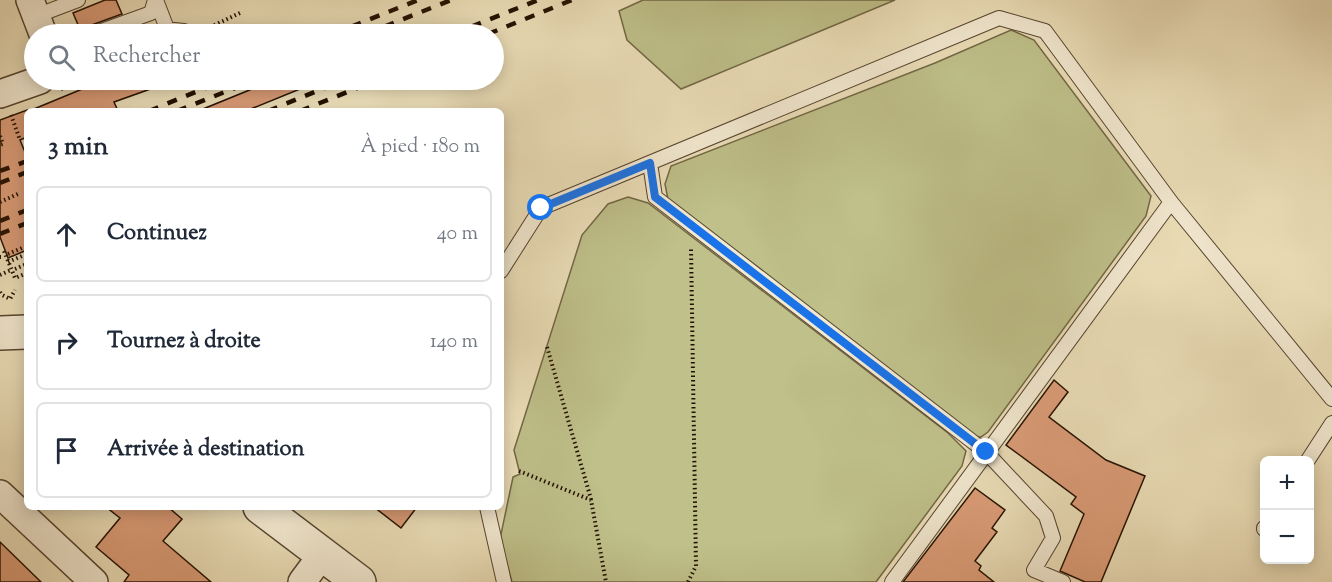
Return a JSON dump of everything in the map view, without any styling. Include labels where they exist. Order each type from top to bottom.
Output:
[{"type":"street","points":[[0,94],[24,86]]},
{"type":"street","points":[[0,333],[24,332]]},
{"type":"street","points":[[0,494],[94,582]]},
{"type":"street","points":[[264,510],[359,582]]},
{"type":"street","points":[[302,582],[322,555]]},
{"type":"lane","points":[[36,17],[78,0]]},
{"type":"lane","points":[[156,0],[165,24]]},
{"type":"lane","points":[[121,24],[151,13],[156,0]]},
{"type":"lane","points":[[504,266],[541,208],[999,18],[1045,31],[1171,202],[1332,399]]},
{"type":"lane","points":[[650,163],[655,197],[986,452],[1046,516],[1053,538],[1034,570],[1063,582]]},
{"type":"lane","points":[[892,582],[1171,202]]},
{"type":"lane","points":[[1311,456],[1332,423]]},
{"type":"lane","points":[[488,510],[504,582]]},
{"type":"path","points":[[220,24],[242,12]]},
{"type":"path","points":[[12,119],[20,140]]},
{"type":"path","points":[[0,136],[3,144],[0,145]]},
{"type":"path","points":[[0,202],[18,194]]},
{"type":"path","points":[[687,582],[696,566],[691,225]]},
{"type":"path","points":[[24,247],[6,253],[15,278],[24,274]]},
{"type":"path","points":[[8,262],[24,255]]},
{"type":"path","points":[[0,275],[24,265]]},
{"type":"path","points":[[0,292],[10,299],[15,290]]},
{"type":"path","points":[[547,347],[591,500],[606,582]]},
{"type":"path","points":[[519,471],[591,500]]},
{"type":"green space","points":[[643,0],[895,0],[681,89],[627,40],[619,11]]},
{"type":"green space","points":[[1011,30],[1034,40],[1151,196],[1146,216],[988,432],[981,437],[970,437],[669,205],[665,184],[671,166],[935,63]]},
{"type":"green space","points":[[628,197],[648,203],[948,433],[966,451],[962,466],[876,582],[512,582],[500,539],[513,477],[520,474],[514,450],[582,235],[608,204]]},
{"type":"building","points":[[105,0],[116,0],[122,14],[94,24],[78,24],[73,13]]},
{"type":"building","points":[[80,90],[148,90],[114,102],[117,108],[36,108]]},
{"type":"building","points":[[249,90],[297,90],[253,108],[205,108]]},
{"type":"building","points":[[24,111],[24,138],[20,140],[24,150],[24,251],[8,258],[0,237],[0,120]]},
{"type":"building","points":[[1054,380],[1068,392],[1049,417],[1106,460],[1145,476],[1101,582],[1085,582],[1060,571],[1084,514],[1071,504],[1076,497],[1006,445]]},
{"type":"building","points":[[975,488],[1005,510],[992,528],[997,532],[975,561],[981,566],[979,570],[994,582],[903,582]]},
{"type":"building","points":[[110,510],[172,510],[182,519],[163,541],[211,582],[124,582],[129,575],[96,547],[120,518]]},
{"type":"building","points":[[378,510],[415,510],[401,528]]},
{"type":"building","points":[[0,542],[41,582],[0,582]]},
{"type":"railway","points":[[358,24],[418,0]]},
{"type":"railway","points":[[391,24],[451,0]]},
{"type":"railway","points":[[478,24],[538,0]]},
{"type":"railway","points":[[504,28],[572,0]]},
{"type":"railway","points":[[156,108],[200,90]]},
{"type":"railway","points":[[185,108],[230,90]]},
{"type":"railway","points":[[275,108],[319,90]]},
{"type":"railway","points":[[307,108],[352,90]]},
{"type":"railway","points":[[0,171],[24,162]]},
{"type":"railway","points":[[0,183],[24,173]]},
{"type":"railway","points":[[0,221],[24,211]]},
{"type":"railway","points":[[0,234],[24,224]]},
{"type":"route","points":[[541,208],[650,163],[655,197],[986,452]]}]
